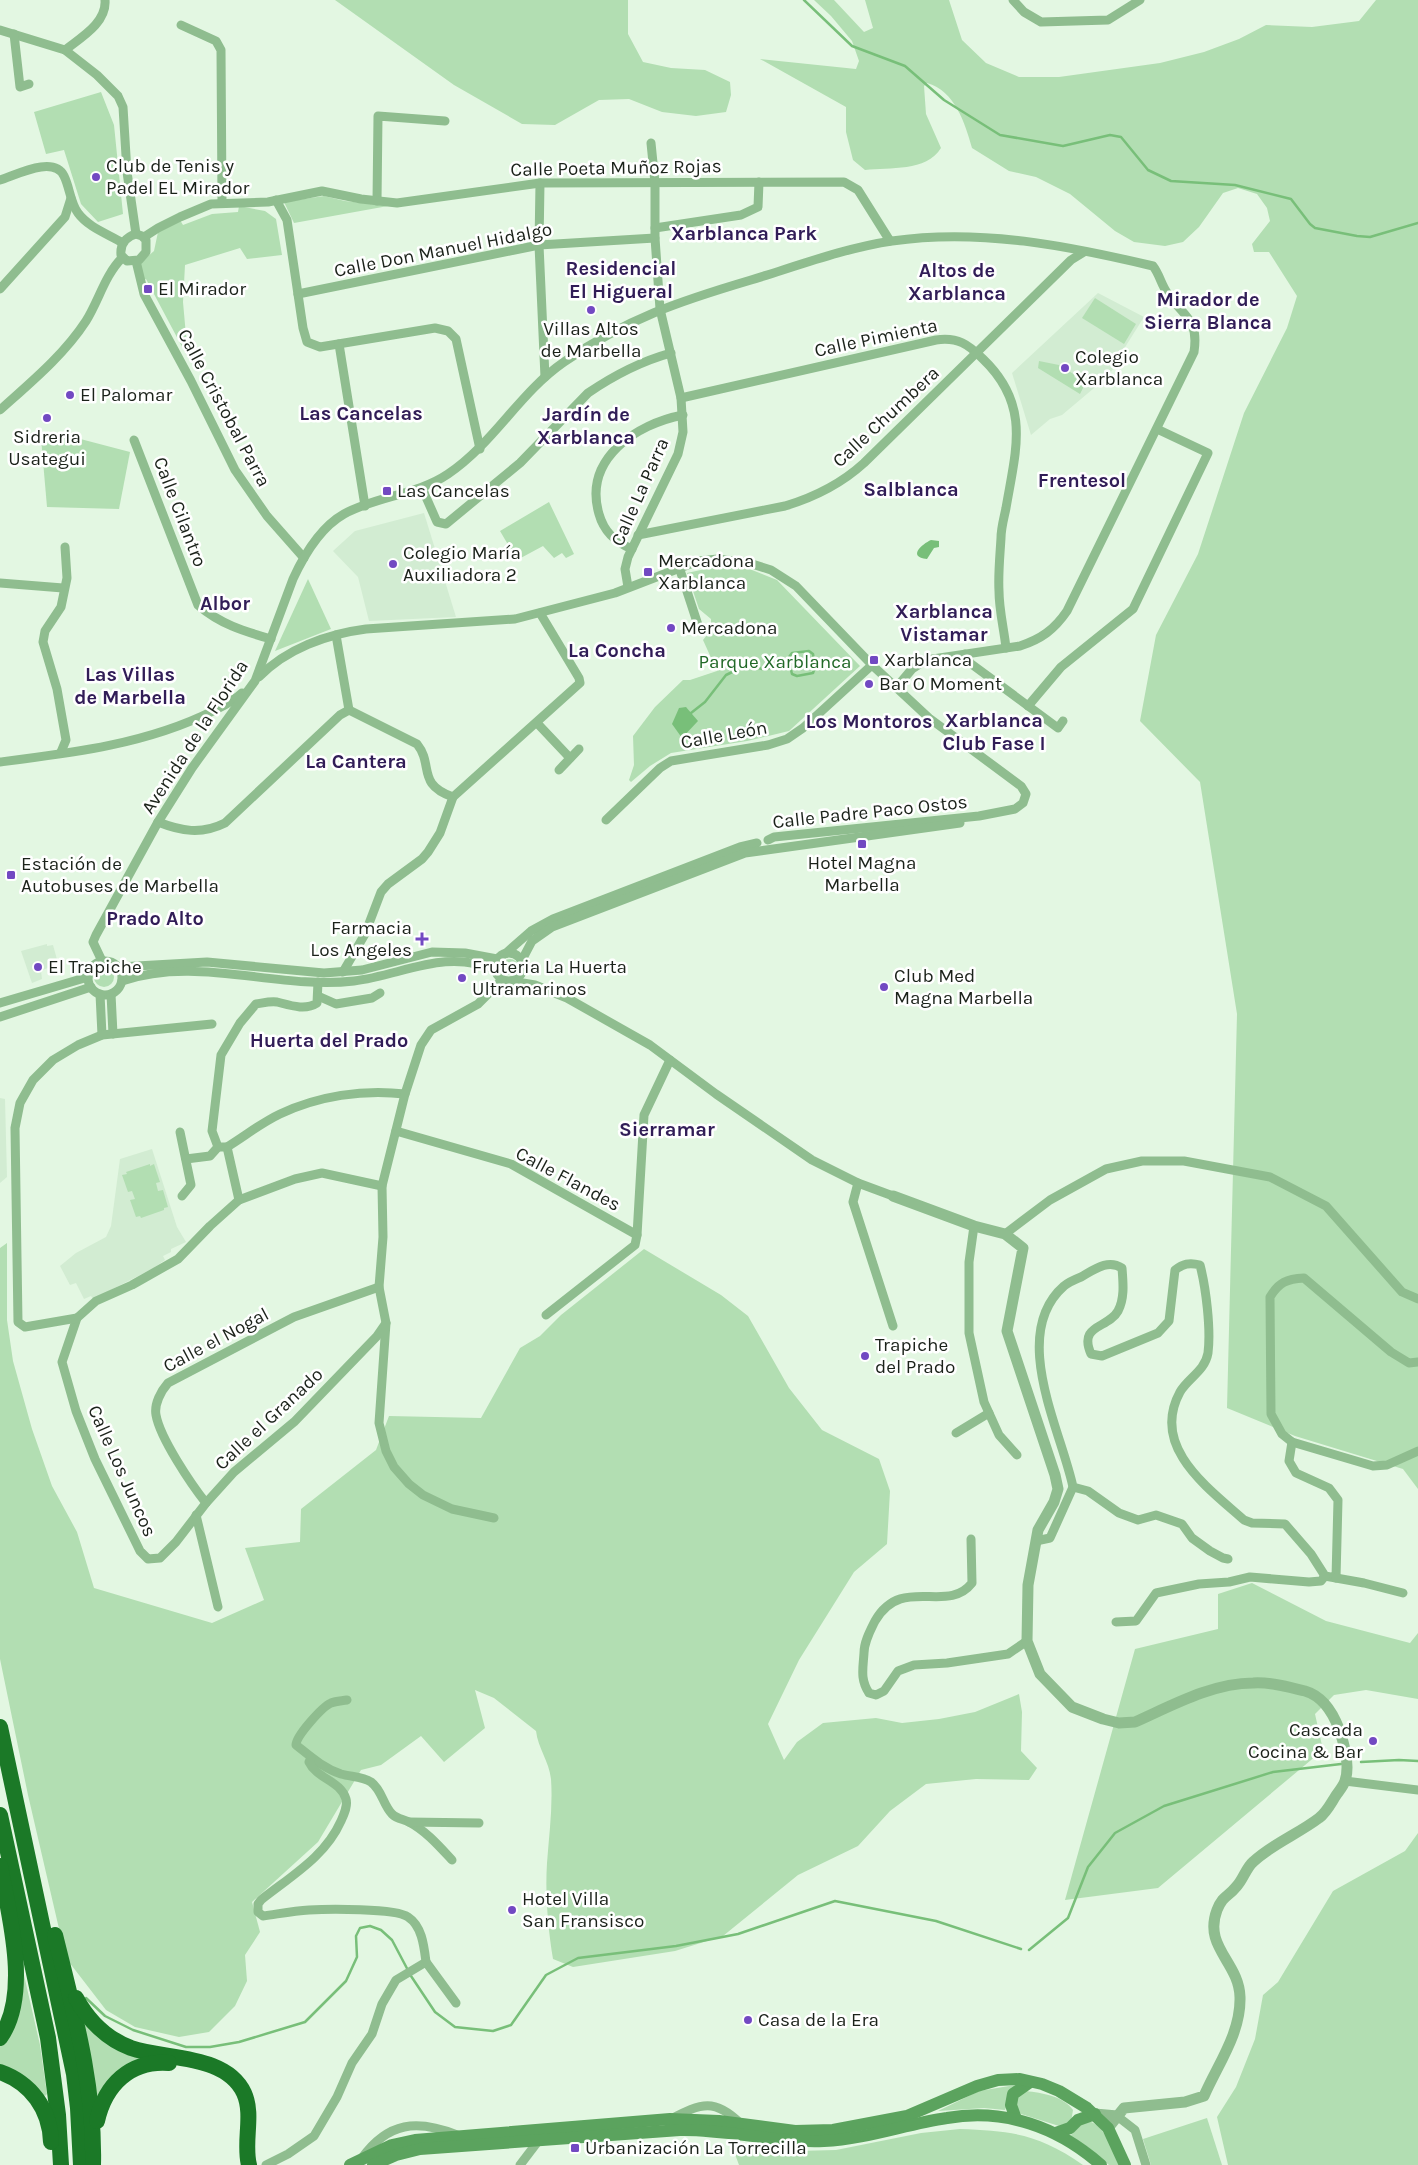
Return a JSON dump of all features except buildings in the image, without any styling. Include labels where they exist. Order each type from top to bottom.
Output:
[{"type":"highway","points":[[0,1727],[74,2074],[81,2165]]},
{"type":"highway","points":[[0,1815],[48,2038],[58,2107],[61,2165]]},
{"type":"highway","points":[[0,1864],[17,1980],[15,2004],[0,2038]]},
{"type":"highway","points":[[32,1872],[45,1899],[87,2068],[94,2140],[93,2165]]},
{"type":"highway","points":[[66,1980],[92,2022],[106,2034],[130,2047],[210,2065],[228,2074],[240,2085],[245,2095],[247,2106],[247,2157],[249,2165]]},
{"type":"highway","points":[[94,2140],[102,2102],[110,2087],[134,2068],[167,2062],[208,2069],[223,2078],[234,2088],[240,2103],[241,2116],[237,2165]]},
{"type":"highway","points":[[0,2072],[19,2080],[39,2101],[51,2137],[52,2165]]},
{"type":"main road","points":[[355,2162],[398,2143],[460,2136],[670,2119],[741,2124],[795,2131],[833,2130],[907,2116],[990,2082],[1014,2079],[1042,2084],[1075,2100],[1095,2114],[1108,2128],[1125,2165]]},
{"type":"main road","points":[[1016,2119],[1011,2105],[1013,2094],[1030,2082]]},
{"type":"main road","points":[[1075,2100],[1078,2120]]},
{"type":"main road","points":[[1056,2133],[1070,2128],[1078,2120],[1095,2114]]},
{"type":"main road","points":[[374,2165],[412,2150],[691,2130],[768,2139],[826,2141],[865,2136],[947,2118],[985,2115],[1016,2119],[1056,2133],[1101,2165]]},
{"type":"street","points":[[65,50],[91,30],[101,17],[105,0]]},
{"type":"street","points":[[1013,0],[1024,12],[1041,22],[1108,20],[1140,0]]},
{"type":"street","points":[[181,25],[216,41],[220,50],[222,202]]},
{"type":"street","points":[[0,30],[65,50],[97,75],[118,96],[123,107],[127,172],[140,236],[147,244],[146,252],[142,258],[136,261],[127,261],[122,258]]},
{"type":"street","points":[[14,34],[20,87],[29,84]]},
{"type":"street","points":[[377,201],[378,116],[445,121]]},
{"type":"street","name":"Calle La Parra","points":[[628,587],[625,569],[632,549],[678,454],[683,432],[681,398],[660,309],[655,233],[655,183],[651,144]]},
{"type":"street","points":[[0,180],[41,167],[52,166],[58,168],[64,175],[71,198],[79,214],[87,223]]},
{"type":"street","name":"Calle Don Manuel Hidalgo","points":[[298,294],[539,245],[655,233],[741,215],[758,207],[759,182]]},
{"type":"street","name":"Calle Poeta Muñoz Rojas","points":[[140,236],[180,216],[211,204],[222,202],[268,202],[322,191],[397,203],[540,183],[844,182],[851,184],[858,190],[890,241]]},
{"type":"street","points":[[540,183],[539,245],[545,376]]},
{"type":"street","points":[[0,289],[65,217],[71,198]]},
{"type":"street","points":[[276,200],[287,220],[307,342],[320,347],[435,328],[448,331],[456,339],[480,449]]},
{"type":"street","points":[[65,217],[87,223],[123,242]]},
{"type":"street","points":[[0,410],[40,373],[78,332],[96,303],[111,271],[122,258],[123,242],[128,237],[140,236]]},
{"type":"street","name":"Avenida de la Florida","points":[[102,961],[94,942],[158,822],[192,768],[255,681],[293,579],[304,558],[332,523],[345,514],[422,488],[448,474],[480,449],[521,400],[545,376],[598,340],[660,309],[824,258],[890,241],[934,237],[976,237],[1062,246],[1153,266],[1159,273],[1162,284],[1168,294],[1185,312],[1195,330],[1194,352],[1059,623],[1034,642],[1020,646],[934,658],[918,664],[896,688]]},
{"type":"street","points":[[1062,246],[1069,252],[1071,260]]},
{"type":"street","name":"Calle Chumbera","points":[[638,535],[785,506],[808,499],[832,487],[859,468],[1071,260],[1084,252]]},
{"type":"street","name":"Calle Cristobal Parra","points":[[136,261],[144,294],[191,381],[235,470],[267,516],[304,558]]},
{"type":"street","name":"Calle Pimienta","points":[[681,398],[936,340],[955,339],[962,341],[992,367],[1014,404],[1018,429],[1001,535],[999,592],[1006,648]]},
{"type":"street","points":[[339,344],[365,506]]},
{"type":"street","points":[[422,488],[437,522],[446,524],[520,463],[588,393],[651,359],[671,353]]},
{"type":"street","points":[[632,549],[615,540],[600,518],[596,488],[598,474],[607,459],[623,442],[659,421],[683,415]]},
{"type":"street","points":[[1028,706],[1062,668],[1133,609],[1208,453],[1156,429]]},
{"type":"street","name":"Calle Cilantro","points":[[134,440],[198,605],[213,618],[243,631],[271,639]]},
{"type":"street","points":[[61,752],[66,740],[57,689],[43,642],[45,631],[61,607],[63,588],[67,578],[65,547]]},
{"type":"street","points":[[0,762],[119,744],[170,730],[231,701],[275,662],[307,645],[336,634],[366,629],[515,619],[615,593],[698,561],[718,559],[739,560],[770,570],[796,586],[896,688]]},
{"type":"street","points":[[679,568],[699,628]]},
{"type":"street","points":[[0,584],[63,588]]},
{"type":"street","points":[[342,972],[365,934],[381,892],[388,884],[422,859],[428,852],[440,833],[453,797],[572,692],[581,680],[540,613]]},
{"type":"street","points":[[336,634],[348,710]]},
{"type":"street","points":[[965,654],[970,663],[1058,728],[1063,721]]},
{"type":"street","name":"Calle León","points":[[606,820],[660,768],[671,761],[768,746],[787,740],[803,728],[872,665]]},
{"type":"street","name":"Calle Padre Paco Ostos","points":[[523,964],[532,941],[563,922],[737,856],[758,846],[762,838],[768,844],[774,837],[902,822],[979,816],[1020,806],[1026,799],[1025,790],[1021,786],[929,718],[896,688]]},
{"type":"street","points":[[348,710],[417,744],[423,754],[431,783],[437,790],[453,797]]},
{"type":"street","points":[[158,822],[180,830],[196,831],[209,830],[225,824],[340,715],[348,710]]},
{"type":"street","points":[[537,723],[570,758]]},
{"type":"street","points":[[559,770],[579,749]]},
{"type":"street","name":"Calle Padre Paco Ostos","points":[[501,956],[531,931],[552,919],[740,847],[758,846]]},
{"type":"street","points":[[118,967],[207,962],[312,972],[342,972],[375,967],[432,952],[501,956],[514,954],[523,964],[535,985]]},
{"type":"street","points":[[496,970],[501,956]]},
{"type":"street","points":[[102,961],[114,963],[118,967],[122,973],[122,981],[118,989],[111,994],[100,994],[91,987],[88,977],[94,965],[102,961]]},
{"type":"street","points":[[122,981],[141,976],[194,972],[318,982],[363,979],[439,961],[466,963],[496,970],[507,981],[535,985],[568,998],[650,1045],[812,1160],[858,1183],[974,1226],[1005,1234],[1023,1248],[1008,1331],[1058,1489],[1054,1502],[1038,1530],[1028,1585],[1027,1641],[1040,1674],[1072,1706],[1103,1719],[1119,1723],[1135,1722],[1224,1686],[1252,1682],[1280,1685],[1313,1694],[1325,1704],[1336,1721],[1341,1734],[1346,1764],[1345,1781],[1327,1810],[1319,1818],[1271,1848],[1250,1864],[1236,1889],[1224,1897],[1218,1908],[1213,1929],[1215,1941],[1236,1975],[1240,1997],[1238,2018],[1232,2039],[1204,2096],[1185,2102],[1124,2108],[1108,2128]]},
{"type":"street","points":[[494,1518],[452,1509],[434,1502],[409,1484],[394,1467],[386,1451],[379,1424],[386,1322],[379,1287],[382,1237],[382,1186],[405,1094],[421,1045],[431,1030],[481,1002],[507,981],[520,977],[523,964]]},
{"type":"street","points":[[0,1003],[88,977]]},
{"type":"street","points":[[239,1200],[222,1147],[212,1131],[221,1055],[240,1023],[256,1004],[276,1002],[290,1006],[310,1007],[316,1003],[318,982]]},
{"type":"street","points":[[0,1017],[91,987]]},
{"type":"street","points":[[318,996],[336,1004],[372,998],[380,993]]},
{"type":"street","points":[[100,994],[102,1035]]},
{"type":"street","points":[[111,994],[113,1034]]},
{"type":"street","points":[[212,1024],[102,1035],[53,1060],[33,1080],[20,1103],[15,1128],[18,1322],[25,1327],[77,1318],[96,1300],[132,1285],[178,1259],[239,1200],[296,1179],[322,1173],[382,1186]]},
{"type":"street","points":[[546,1315],[635,1244],[638,1235],[644,1115],[670,1060]]},
{"type":"street","points":[[186,1159],[210,1156],[222,1147],[280,1114],[300,1106],[351,1093],[381,1091],[405,1094]]},
{"type":"street","name":"Calle Flandes","points":[[396,1131],[511,1164],[638,1235]]},
{"type":"street","points":[[180,1132],[191,1184],[182,1196]]},
{"type":"street","points":[[1005,1234],[1050,1200],[1106,1169],[1142,1161],[1184,1161],[1270,1177],[1326,1206],[1402,1292],[1418,1298]]},
{"type":"street","points":[[858,1183],[853,1202],[893,1326]]},
{"type":"street","points":[[974,1226],[969,1262],[969,1333],[984,1402],[999,1436],[1018,1455]]},
{"type":"street","points":[[1036,1541],[1050,1538],[1073,1487],[1068,1464],[1048,1407],[1040,1353],[1041,1325],[1048,1305],[1065,1285],[1099,1267],[1115,1264],[1122,1268],[1122,1301],[1118,1310],[1114,1317],[1092,1329],[1088,1337],[1090,1354],[1102,1356],[1158,1333],[1169,1321],[1175,1270],[1191,1262],[1200,1265],[1205,1284],[1208,1353],[1197,1376],[1184,1385],[1174,1404],[1172,1438],[1184,1460],[1204,1485],[1244,1520],[1252,1523],[1285,1524],[1311,1554],[1326,1576],[1403,1593]]},
{"type":"street","points":[[1418,1362],[1409,1363],[1391,1352],[1304,1278],[1290,1279],[1278,1284],[1270,1297],[1271,1414],[1282,1434],[1292,1442],[1373,1466],[1386,1465],[1418,1451]]},
{"type":"street","name":"Calle el Nogal","points":[[206,1503],[197,1493],[161,1431],[155,1413],[162,1389],[168,1383],[294,1317],[379,1287]]},
{"type":"street","name":"Calle Los Juncos","points":[[77,1318],[62,1362],[76,1411],[95,1459],[140,1551],[148,1559],[160,1558],[176,1542]]},
{"type":"street","name":"Calle el Granado","points":[[176,1542],[196,1515],[234,1472],[294,1422],[377,1336],[386,1322]]},
{"type":"street","points":[[956,1433],[989,1413]]},
{"type":"street","points":[[1292,1442],[1289,1461],[1296,1472],[1329,1488],[1338,1500],[1336,1578]]},
{"type":"street","points":[[1073,1487],[1088,1491],[1119,1513],[1138,1520],[1156,1515],[1182,1524],[1192,1538],[1210,1551],[1228,1559]]},
{"type":"street","points":[[196,1515],[218,1607]]},
{"type":"street","points":[[971,1538],[972,1583],[963,1591],[940,1596],[910,1596],[895,1600],[882,1609],[864,1647],[863,1684],[869,1693],[876,1695],[884,1691],[898,1671],[914,1665],[947,1663],[1008,1654],[1027,1641]]},
{"type":"street","points":[[1116,1622],[1136,1621],[1156,1593],[1199,1584],[1229,1582],[1250,1577],[1309,1582],[1321,1581],[1326,1576]]},
{"type":"street","points":[[347,1700],[329,1704],[316,1716],[296,1741],[296,1745],[311,1758],[342,1775],[363,1778],[372,1783],[380,1792],[390,1813],[398,1819],[408,1822],[480,1823]]},
{"type":"street","points":[[311,1758],[309,1762],[312,1769],[342,1791],[347,1800],[346,1811],[328,1845],[313,1861],[260,1900],[258,1912],[263,1916],[310,1910],[393,1912],[408,1916],[417,1926],[423,1943],[426,1962],[456,2003]]},
{"type":"street","points":[[1345,1781],[1418,1790]]},
{"type":"street","points":[[408,1822],[433,1839],[452,1860]]},
{"type":"street","points":[[266,2165],[288,2154],[314,2136],[336,2097],[352,2062],[372,2034],[382,2004],[396,1980],[426,1962]]},
{"type":"street","points":[[1095,2114],[1118,2116],[1135,2130],[1146,2165]]},
{"type":"street","points":[[520,2165],[538,2140]]},
{"type":"shaded area","name":"Colegio Xarblanca","points":[[1098,293],[1144,317],[1122,352],[1118,363],[1106,378],[1062,415],[1050,419],[1031,435],[1012,373]]},
{"type":"shaded area","name":"Colegio María Auxiliadora 2","points":[[424,513],[456,617],[369,621],[358,577],[333,551],[355,531]]},
{"type":"shaded area","points":[[931,540],[939,541],[939,547],[934,548],[927,559],[918,556],[918,550]]},
{"type":"shaded area","points":[[686,707],[698,721],[682,738],[672,724],[679,708]]},
{"type":"shaded area","name":"El Trapiche","points":[[47,944],[47,946],[53,945],[58,963],[41,971],[42,979],[32,983],[21,951]]},
{"type":"shaded area","points":[[0,1098],[5,1099],[7,1177],[0,1183]]},
{"type":"shaded area","points":[[152,1149],[177,1227],[186,1242],[171,1249],[171,1252],[163,1256],[165,1260],[152,1269],[93,1299],[91,1296],[84,1299],[76,1283],[70,1285],[60,1266],[76,1253],[106,1237],[111,1226],[120,1159]]},
{"type":"green space","points":[[335,0],[628,0],[628,34],[643,62],[671,68],[705,70],[730,82],[731,95],[726,112],[696,116],[662,112],[629,99],[599,100],[555,125],[522,124],[454,85]]},
{"type":"green space","points":[[814,0],[834,0],[864,32],[873,28],[865,0],[949,0],[962,40],[986,63],[1019,77],[1059,77],[1160,63],[1204,52],[1239,39],[1266,25],[1312,27],[1359,21],[1376,0],[1418,0],[1418,1489],[1403,1469],[1295,1436],[1227,1408],[1237,1014],[1200,782],[1140,721],[1156,635],[1198,554],[1244,413],[1287,328],[1297,296],[1269,252],[1254,252],[1252,244],[1270,221],[1267,208],[1257,194],[1238,188],[1223,193],[1199,227],[1183,242],[1165,246],[1134,242],[1115,231],[1070,194],[1036,177],[1009,171],[972,148],[966,128],[952,100],[937,87],[927,83],[924,86],[926,114],[941,148],[934,156],[917,165],[865,170],[853,160],[846,132],[846,107],[760,59],[856,69],[859,61],[852,41],[831,16]]},
{"type":"green space","name":"Club de Tenis y Padel EL Mirador","points":[[101,92],[114,125],[123,214],[98,222],[81,204],[64,150],[46,154],[34,112]]},
{"type":"green space","points":[[324,196],[345,201],[388,206],[294,223],[284,202]]},
{"type":"green space","points":[[239,206],[265,211],[276,219],[282,255],[247,259],[240,248],[185,265],[183,302],[188,358],[146,279],[142,281],[140,263],[154,251],[158,232],[180,220],[183,225],[212,214],[238,212]]},
{"type":"green space","points":[[1095,298],[1136,324],[1124,344],[1082,318]]},
{"type":"green space","points":[[1039,361],[1059,365],[1075,375],[1074,377],[1085,384],[1080,394],[1038,368]]},
{"type":"green space","points":[[69,436],[130,452],[119,509],[47,507],[41,438]]},
{"type":"green space","points":[[549,502],[574,554],[566,558],[562,553],[554,558],[543,546],[517,560],[500,531]]},
{"type":"green space","name":"Parque Xarblanca","points":[[719,566],[747,568],[777,580],[860,666],[789,731],[747,741],[671,753],[650,766],[631,782],[629,780],[634,765],[633,736],[655,707],[683,680],[690,680],[717,671],[703,640],[711,630],[711,619],[699,609],[687,573]]},
{"type":"green space","points":[[308,579],[331,629],[275,651]]},
{"type":"green space","points":[[507,959],[513,959],[518,964],[516,973],[507,975],[502,970],[502,964]]},
{"type":"green space","points":[[104,967],[111,970],[114,977],[111,984],[104,987],[97,984],[94,977],[97,970]]},
{"type":"green space","points":[[150,1164],[150,1166],[154,1164],[160,1182],[156,1183],[158,1191],[163,1190],[168,1207],[141,1218],[140,1216],[136,1217],[130,1200],[135,1199],[132,1191],[128,1192],[122,1175]]},
{"type":"green space","points":[[7,1243],[7,1320],[13,1361],[32,1429],[52,1486],[77,1532],[94,1588],[212,1623],[264,1600],[245,1548],[300,1542],[301,1509],[376,1450],[389,1416],[481,1418],[520,1348],[540,1336],[561,1315],[644,1249],[721,1295],[748,1316],[789,1388],[822,1430],[879,1459],[890,1491],[887,1544],[854,1572],[799,1660],[768,1724],[784,1760],[797,1742],[823,1723],[876,1718],[902,1723],[939,1719],[975,1712],[1019,1694],[1022,1712],[1021,1751],[1037,1768],[1029,1780],[976,1779],[926,1784],[890,1811],[858,1846],[798,1875],[723,1936],[675,1951],[573,1967],[553,1959],[546,1887],[551,1779],[536,1731],[494,1698],[475,1690],[485,1728],[444,1762],[421,1736],[381,1765],[361,1770],[318,1842],[252,1902],[260,1932],[245,1955],[247,1981],[235,2006],[209,2032],[179,2037],[135,2027],[106,2010],[69,1962],[60,1933],[28,1795],[0,1659],[0,1248]]},
{"type":"green space","points":[[1252,1583],[1326,1621],[1410,1643],[1418,1633],[1418,1699],[1366,1690],[1334,1695],[1315,1714],[1323,1750],[1158,1888],[1065,1900],[1135,1649],[1218,1629],[1218,1594]]},
{"type":"green space","points":[[1418,1833],[1418,2165],[1228,2165],[1217,2117],[1236,2087],[1255,2039],[1263,1995],[1278,1982],[1333,1891],[1405,1851]]},
{"type":"green space","points":[[24,1975],[40,2045],[47,2094],[45,2096],[0,2065],[0,2046],[15,2022],[22,1994]]},
{"type":"green space","points":[[83,2018],[150,2056],[96,2101]]},
{"type":"green space","points":[[1015,2085],[1005,2110],[984,2108],[938,2111],[979,2091]]},
{"type":"green space","points":[[1026,2091],[1045,2094],[1064,2101],[1073,2110],[1071,2122],[1059,2126],[1021,2114],[1018,2111],[1016,2098]]},
{"type":"green space","points":[[1207,2118],[1222,2165],[1151,2165],[1143,2139]]},
{"type":"green space","points":[[1086,2120],[1093,2123],[1103,2132],[1119,2165],[1109,2165],[1088,2147],[1070,2136]]},
{"type":"green space","points":[[960,2129],[995,2131],[1024,2136],[1053,2147],[1083,2165],[739,2165],[732,2146],[796,2151],[836,2150],[921,2133]]},
{"type":"waterway","points":[[804,0],[852,46],[905,66],[944,100],[1000,135],[1063,146],[1110,135],[1121,137],[1148,170],[1171,181],[1235,185],[1291,199],[1315,228],[1370,237],[1418,223]]},
{"type":"waterway","points":[[691,713],[705,702],[726,675],[747,665],[762,669],[790,666],[792,674],[797,676],[813,673],[815,667],[813,654],[809,651],[792,653],[789,657],[790,666]]},
{"type":"waterway","points":[[1361,1762],[1418,1761]]},
{"type":"waterway","points":[[1029,1950],[1068,1918],[1088,1867],[1115,1833],[1164,1806],[1273,1772],[1341,1764]]},
{"type":"waterway","points":[[86,1998],[105,2016],[133,2030],[186,2047],[210,2047],[239,2042],[305,2022],[346,1981],[357,1957],[356,1936],[360,1928],[370,1926],[381,1930],[392,1940],[411,1976],[435,2012],[455,2027],[493,2031],[511,2025],[546,1975],[578,1958],[676,1946],[738,1934],[835,1901],[936,1921],[1021,1949]]},
{"type":"place","name":"Club de Tenis y Padel EL Mirador","points":[[96,177]]},
{"type":"place","name":"El Mirador","points":[[148,289]]},
{"type":"place","name":"Villas Altos de Marbella","points":[[591,310]]},
{"type":"place","name":"Colegio Xarblanca","points":[[1065,368]]},
{"type":"place","name":"El Palomar","points":[[70,395]]},
{"type":"place","name":"Sidreria Usategui","points":[[47,418]]},
{"type":"place","name":"Las Cancelas","points":[[387,491]]},
{"type":"place","name":"Colegio María Auxiliadora 2","points":[[393,564]]},
{"type":"place","name":"Mercadona Xarblanca","points":[[648,572]]},
{"type":"place","name":"Mercadona","points":[[671,628]]},
{"type":"place","name":"Xarblanca","points":[[874,660]]},
{"type":"place","name":"Bar O Moment","points":[[869,684]]},
{"type":"place","name":"Hotel Magna Marbella","points":[[862,844]]},
{"type":"place","name":"Estación de Autobuses de Marbella","points":[[11,875]]},
{"type":"place","name":"Farmacia Los Angeles","points":[[422,939]]},
{"type":"place","name":"El Trapiche","points":[[38,967]]},
{"type":"place","name":"Fruteria La Huerta Ultramarinos","points":[[462,978]]},
{"type":"place","name":"Club Med Magna Marbella","points":[[884,987]]},
{"type":"place","name":"Trapiche del Prado","points":[[865,1356]]},
{"type":"place","name":"Cascada Cocina & Bar","points":[[1373,1741]]},
{"type":"place","name":"Hotel Villa San Fransisco","points":[[512,1910]]},
{"type":"place","name":"Casa de la Era","points":[[748,2020]]},
{"type":"place","name":"Urbanización La Torrecilla","points":[[575,2148]]},
{"type":"district","name":"Xarblanca Park","points":[[744,233]]},
{"type":"district","name":"Residencial El Higueral","points":[[621,280]]},
{"type":"district","name":"Altos de Xarblanca","points":[[957,282]]},
{"type":"district","name":"Mirador de Sierra Blanca","points":[[1208,310]]},
{"type":"district","name":"Las Cancelas","points":[[361,413]]},
{"type":"district","name":"Jardín de Xarblanca","points":[[586,426]]},
{"type":"district","name":"Frentesol","points":[[1082,480]]},
{"type":"district","name":"Salblanca","points":[[911,489]]},
{"type":"district","name":"Albor","points":[[225,603]]},
{"type":"district","name":"Xarblanca Vistamar","points":[[944,622]]},
{"type":"district","name":"La Concha","points":[[617,650]]},
{"type":"district","name":"Las Villas de Marbella","points":[[130,686]]},
{"type":"district","name":"Los Montoros","points":[[869,721]]},
{"type":"district","name":"Xarblanca Club Fase I","points":[[994,732]]},
{"type":"district","name":"La Cantera","points":[[356,761]]},
{"type":"district","name":"Prado Alto","points":[[155,918]]},
{"type":"district","name":"Huerta del Prado","points":[[329,1040]]},
{"type":"district","name":"Sierramar","points":[[667,1129]]}]
